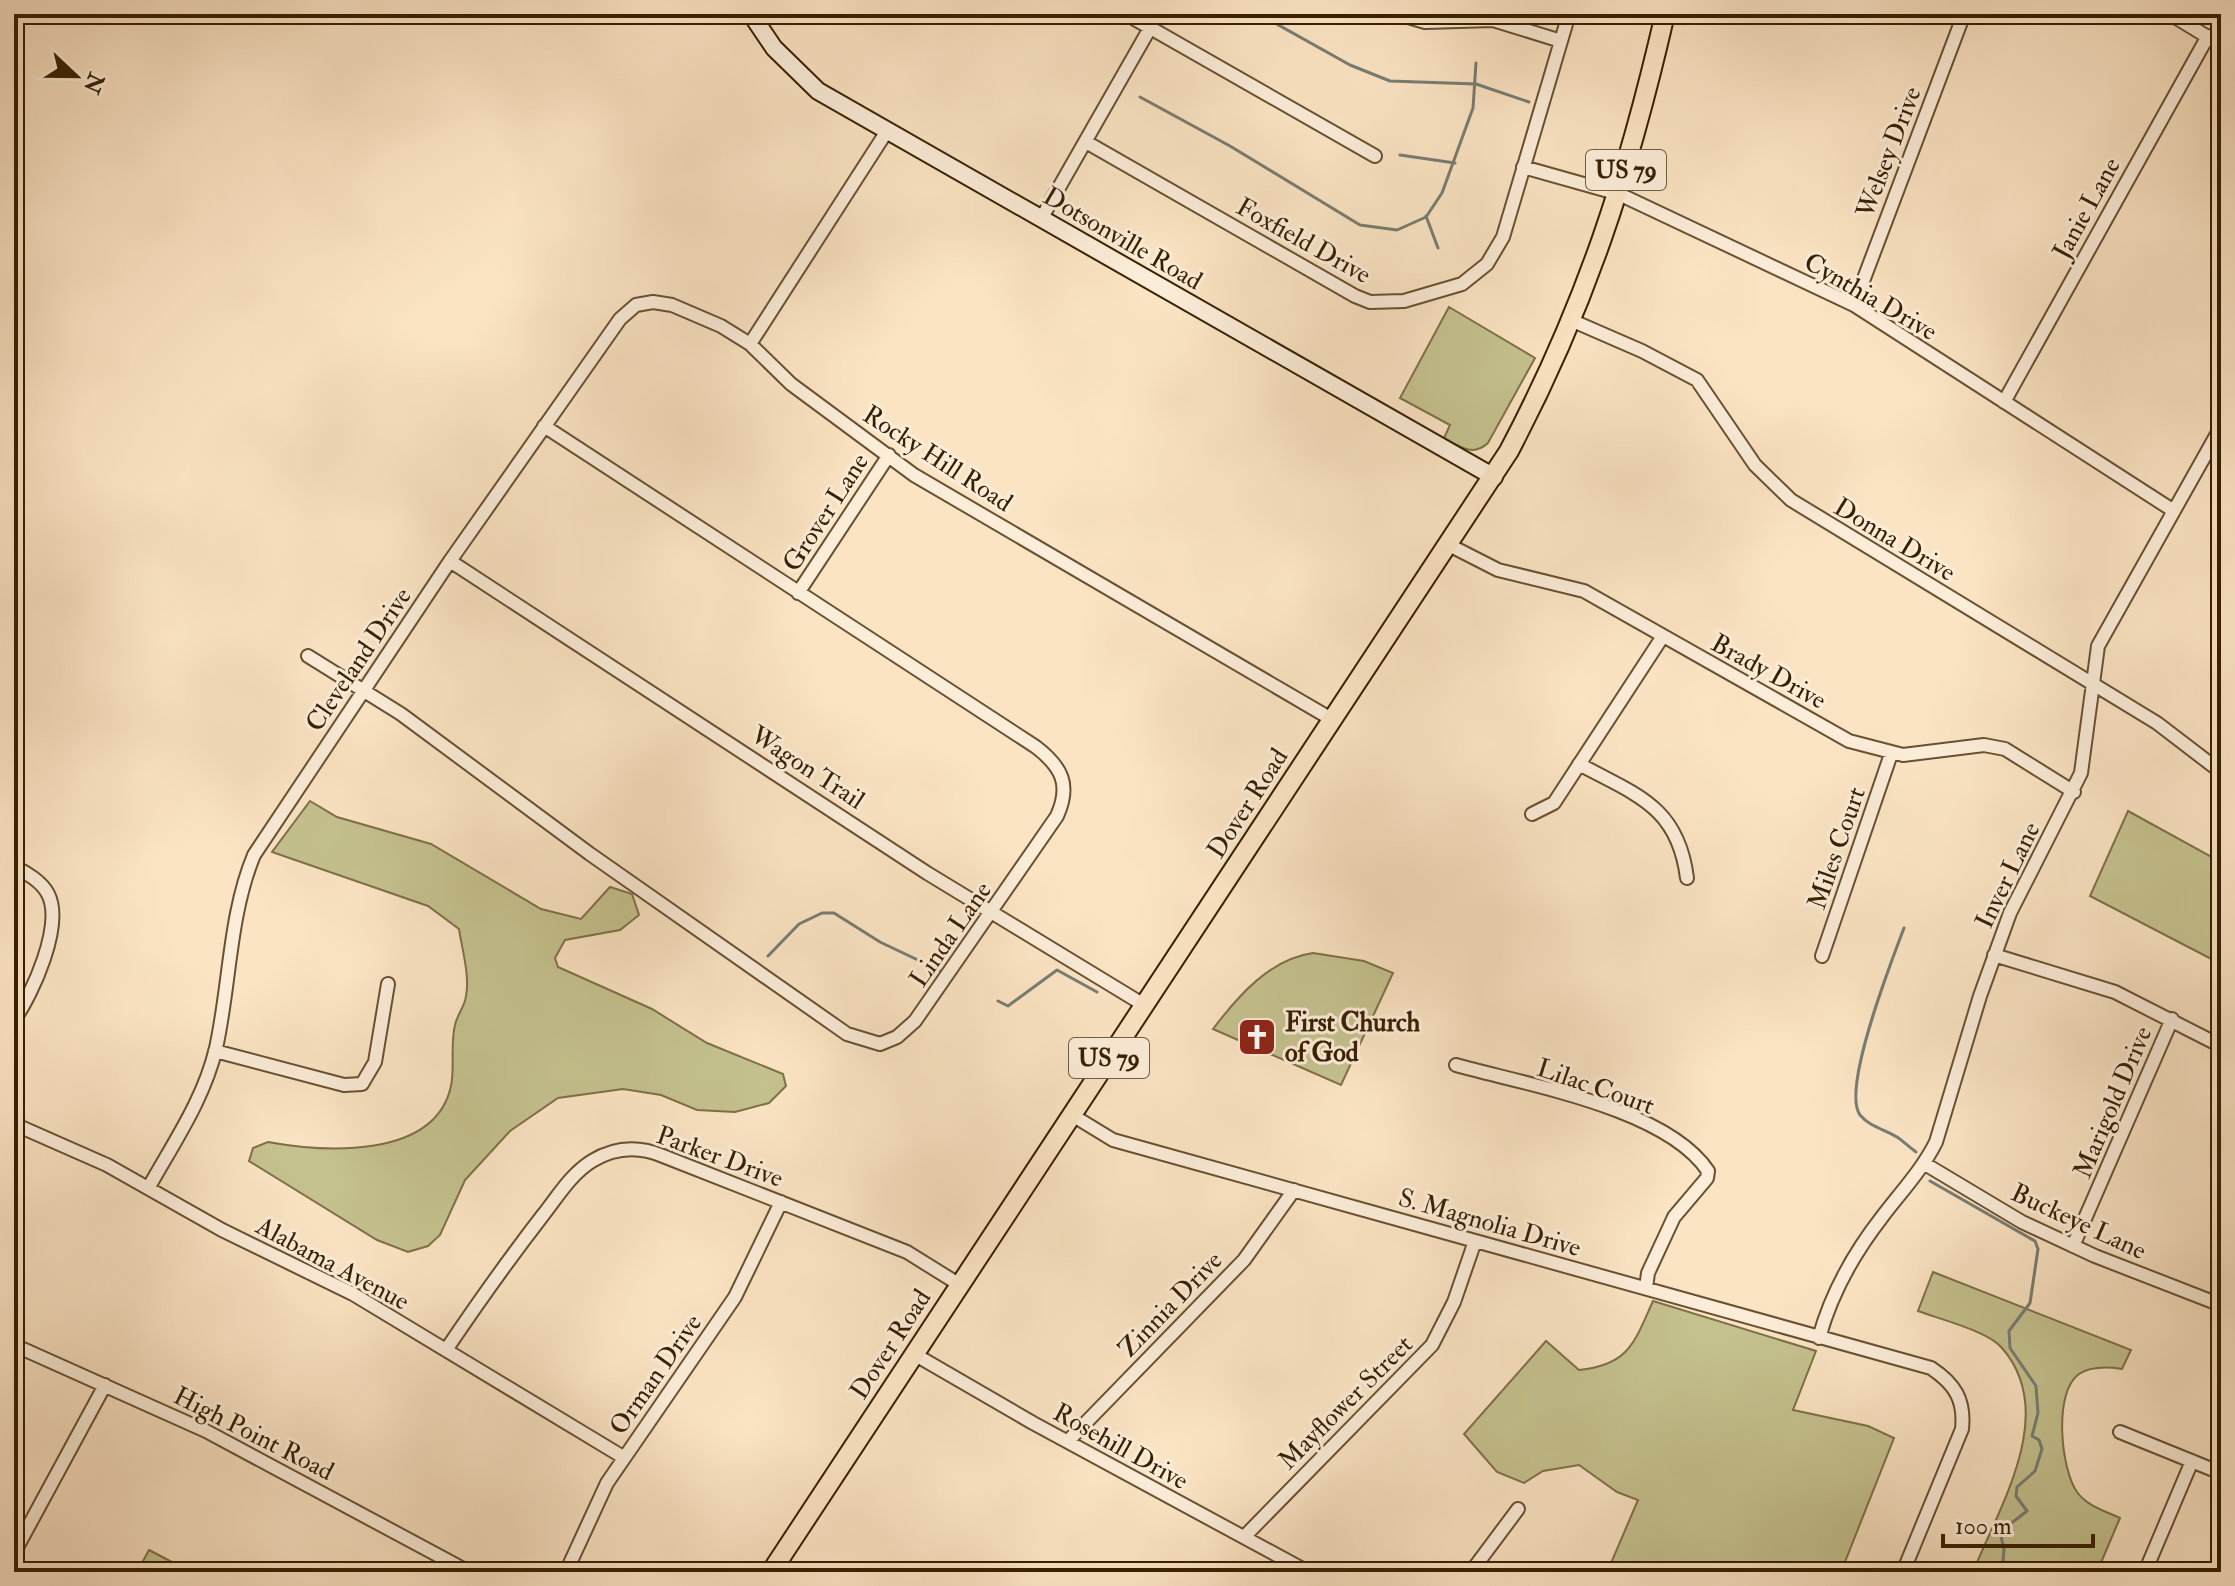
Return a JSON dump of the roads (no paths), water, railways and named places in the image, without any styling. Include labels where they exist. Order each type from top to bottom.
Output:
[{"type":"main road","name":"Dotsonville Road","points":[[751,14],[798,74],[818,91],[1494,477]]},
{"type":"main road","name":"Dover Road","points":[[771,1572],[1494,477],[1535,402],[1573,321],[1619,194],[1665,14]]},
{"type":"street","points":[[1126,14],[1375,156]]},
{"type":"street","points":[[1041,219],[1158,14]]},
{"type":"street","points":[[1398,14],[1425,22],[1493,20],[1561,41]]},
{"type":"street","name":"Foxfield Drive","points":[[1086,142],[1346,291],[1382,303],[1404,301],[1453,288],[1487,264],[1504,235],[1569,14]]},
{"type":"street","name":"Welsey Drive","points":[[1854,305],[1964,14]]},
{"type":"street","points":[[2170,14],[2221,45]]},
{"type":"street","name":"Janie Lane","points":[[2004,402],[2208,36]]},
{"type":"street","points":[[750,344],[887,131]]},
{"type":"street","name":"Cynthia Drive","points":[[1523,167],[1619,194],[1854,305],[2174,511]]},
{"type":"street","name":"Cleveland Drive","points":[[149,1187],[194,1108],[215,1051],[248,869],[265,836],[450,561],[620,319],[636,305],[653,302],[672,305],[721,326],[750,344]]},
{"type":"street","name":"Donna Drive","points":[[1573,321],[1689,375],[1706,392],[1743,450],[1777,490],[2182,739],[2221,772]]},
{"type":"street","name":"Rocky Hill Road","points":[[750,344],[791,384],[914,475],[1333,720]]},
{"type":"street","name":"Linda Lane","points":[[308,656],[401,714],[449,752],[847,1034],[864,1042],[887,1043],[915,1021],[1057,816],[1066,788],[1059,768],[1036,747],[544,426]]},
{"type":"street","name":"Inver Lane","points":[[1819,1338],[1838,1286],[1862,1245],[1925,1164],[1942,1125],[1994,955],[2021,888],[2074,792],[2085,754],[2098,646],[2221,427]]},
{"type":"street","name":"Grover Lane","points":[[798,593],[889,455]]},
{"type":"street","name":"Brady Drive","points":[[1449,545],[1507,573],[1572,586],[1849,741],[1891,754],[1932,754],[1984,745],[2018,755],[2074,792]]},
{"type":"street","name":"Wagon Trail","points":[[450,561],[992,912],[1144,1005]]},
{"type":"street","points":[[1532,814],[1554,803],[1663,636]]},
{"type":"street","name":"Miles Court","points":[[1822,956],[1891,754]]},
{"type":"street","points":[[1579,764],[1648,802],[1666,817],[1679,841],[1687,878]]},
{"type":"street","points":[[14,867],[34,878],[48,893],[51,931],[34,984],[14,1020]]},
{"type":"street","points":[[1994,955],[2115,992],[2221,1046]]},
{"type":"street","points":[[215,1051],[344,1085],[362,1084],[375,1062],[388,984]]},
{"type":"street","name":"Marigold Drive","points":[[2073,1246],[2172,1019]]},
{"type":"street","name":"Lilac Court","points":[[1456,1065],[1604,1106],[1644,1121],[1687,1148],[1708,1171],[1702,1187],[1674,1217],[1648,1273],[1646,1288]]},
{"type":"street","name":"S. Magnolia Drive","points":[[1072,1115],[1113,1140],[1931,1368],[1952,1382],[1964,1414],[1958,1441],[1903,1572]]},
{"type":"street","name":"Alabama Avenue","points":[[14,1124],[149,1187],[222,1230],[353,1294],[623,1457]]},
{"type":"street","name":"Parker Drive","points":[[446,1350],[490,1283],[570,1180],[591,1162],[614,1151],[644,1148],[907,1252],[960,1285]]},
{"type":"street","name":"Buckeye Lane","points":[[1925,1164],[2007,1215],[2073,1246],[2221,1305]]},
{"type":"street","name":"Zinnia Drive","points":[[1068,1441],[1244,1260],[1294,1190]]},
{"type":"street","name":"Orman Drive","points":[[566,1572],[607,1483],[735,1297],[781,1202]]},
{"type":"street","name":"Mayflower Street","points":[[1244,1537],[1432,1345],[1454,1302],[1475,1241]]},
{"type":"street","name":"High Point Road","points":[[14,1345],[257,1457],[469,1572]]},
{"type":"street","name":"Rosehill Drive","points":[[914,1354],[1308,1572]]},
{"type":"street","points":[[14,1553],[105,1385]]},
{"type":"street","points":[[2120,1432],[2221,1473]]},
{"type":"street","points":[[2145,1572],[2192,1461]]},
{"type":"street","points":[[1471,1572],[1518,1509]]},
{"type":"waterway","points":[[1259,14],[1350,65],[1390,81],[1476,84],[1529,102]]},
{"type":"waterway","points":[[1140,97],[1230,146],[1360,225],[1397,230],[1426,217],[1442,193],[1473,108],[1476,63]]},
{"type":"waterway","points":[[1400,155],[1455,163]]},
{"type":"waterway","points":[[1426,216],[1438,248]]},
{"type":"waterway","points":[[768,956],[799,924],[822,913],[834,913],[880,942],[939,970]]},
{"type":"waterway","points":[[1904,928],[1870,1024],[1857,1079],[1856,1101],[1864,1119],[1897,1137],[1916,1152]]},
{"type":"waterway","points":[[998,1001],[1008,1006],[1057,970],[1097,992]]},
{"type":"waterway","points":[[1930,1181],[2035,1241],[2038,1249],[2030,1303],[2009,1331],[2010,1348],[2036,1386],[2038,1413],[2032,1436],[2039,1440],[2042,1449],[2035,1471],[2017,1487],[2016,1496],[2027,1511],[2000,1532],[2004,1549],[2002,1572]]},
{"type":"place","name":"First Church of God","points":[[1257,1037]]}]
